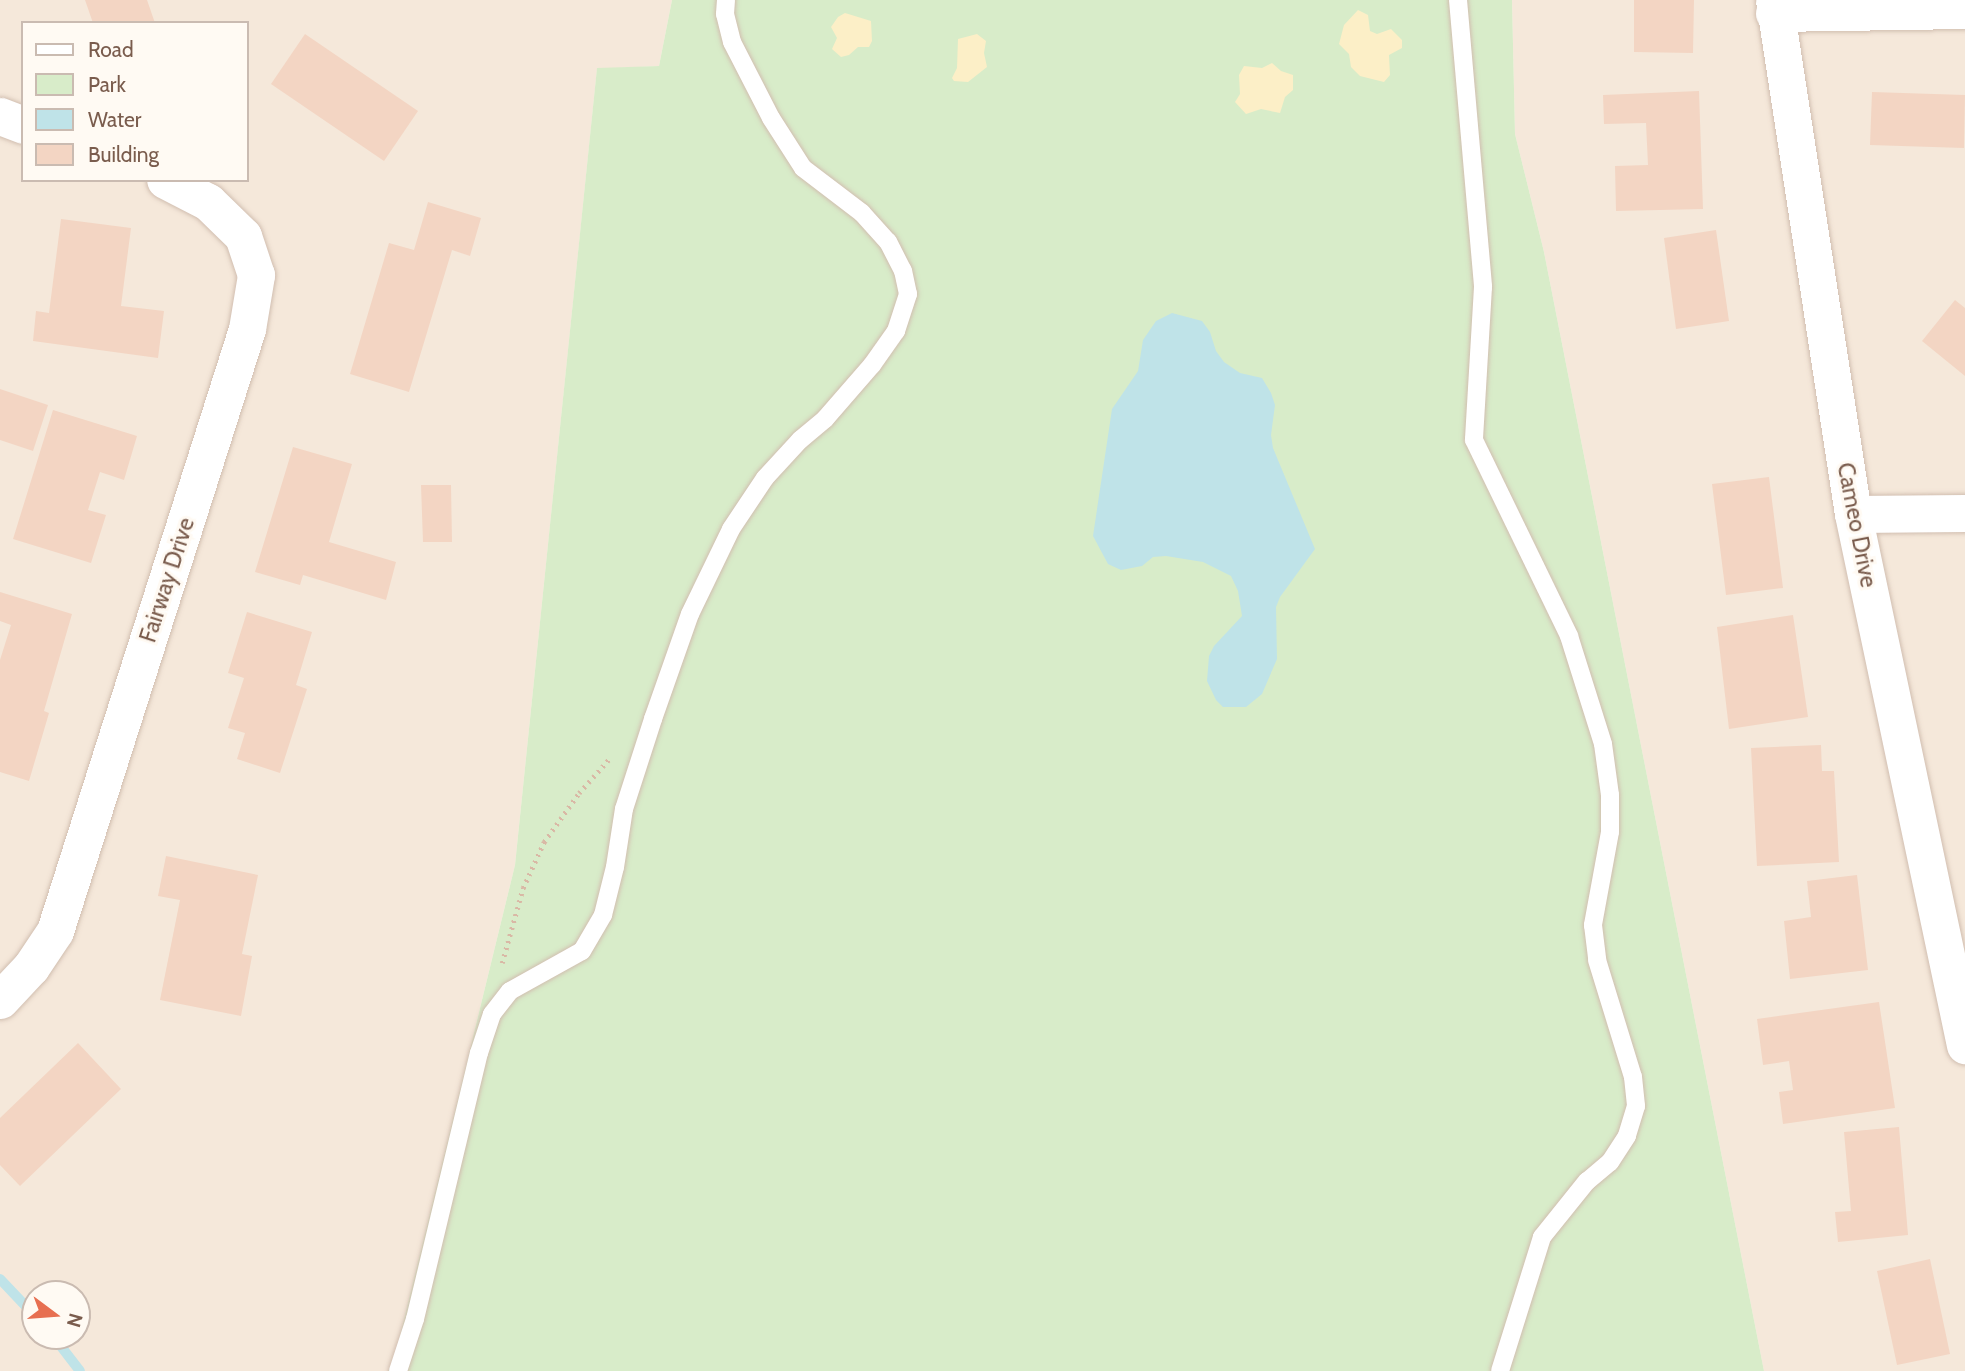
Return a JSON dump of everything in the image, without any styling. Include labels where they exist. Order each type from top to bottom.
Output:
[{"type":"street","points":[[1774,6],[1965,10]]},
{"type":"street","name":"Cameo Drive","points":[[1774,6],[1853,514],[1965,1045]]},
{"type":"street","points":[[0,116],[21,124]]},
{"type":"street","name":"Fairway Drive","points":[[0,1000],[31,967],[55,931],[247,329],[256,275],[243,236],[208,202],[169,182]]},
{"type":"street","points":[[1853,514],[1965,513]]},
{"type":"lane","points":[[398,1371],[415,1319],[479,1053],[492,1014],[510,991],[582,951],[603,915],[615,867],[624,809],[653,719],[690,614],[731,529],[765,478],[800,440],[825,419],[872,365],[896,331],[908,294],[903,271],[888,242],[862,213],[803,168],[771,118],[732,41],[725,14],[726,0]]},
{"type":"lane","points":[[1458,0],[1483,288],[1474,440],[1569,636],[1602,744],[1609,796],[1610,832],[1593,925],[1597,960],[1633,1077],[1636,1105],[1627,1136],[1610,1162],[1587,1181],[1542,1237],[1500,1371]]},
{"type":"path","points":[[492,1014],[504,955],[523,888],[544,842],[579,793],[625,741],[653,719]]},
{"type":"shaded area","points":[[0,0],[672,0],[659,66],[597,69],[515,865],[394,1360],[388,1371],[0,1371]]},
{"type":"shaded area","points":[[1512,0],[1965,0],[1965,1371],[1764,1371],[1544,252],[1515,134]]},
{"type":"green space","points":[[672,0],[1512,0],[1515,134],[1544,252],[1764,1371],[388,1371],[394,1360],[515,865],[597,68],[659,66]]},
{"type":"sand","points":[[1358,10],[1368,15],[1370,31],[1377,34],[1391,29],[1402,40],[1402,48],[1389,55],[1390,75],[1384,82],[1360,76],[1351,67],[1349,54],[1339,44],[1344,25]]},
{"type":"sand","points":[[845,13],[871,21],[872,41],[869,47],[858,47],[849,55],[841,57],[832,49],[837,38],[831,27],[838,17]]},
{"type":"sand","points":[[977,34],[986,41],[984,53],[987,67],[968,82],[954,81],[952,78],[957,68],[958,39]]},
{"type":"sand","points":[[1272,63],[1281,71],[1293,75],[1293,90],[1285,97],[1280,113],[1261,109],[1246,114],[1235,102],[1240,94],[1239,75],[1244,66],[1262,68]]},
{"type":"water","points":[[1172,313],[1202,321],[1224,362],[1240,373],[1262,378],[1275,405],[1271,435],[1273,448],[1315,549],[1280,597],[1276,607],[1277,659],[1262,694],[1246,707],[1223,707],[1216,700],[1207,681],[1209,656],[1214,646],[1242,616],[1238,591],[1231,576],[1203,562],[1166,556],[1153,557],[1142,566],[1121,570],[1108,564],[1093,536],[1112,409],[1138,371],[1143,340],[1156,321]]},
{"type":"building","points":[[85,0],[147,0],[154,21],[92,21]]},
{"type":"building","points":[[1634,0],[1694,0],[1693,53],[1634,52]]},
{"type":"building","points":[[305,34],[418,111],[384,161],[271,84]]},
{"type":"building","points":[[1699,91],[1703,209],[1616,211],[1615,166],[1648,165],[1646,123],[1604,124],[1603,95]]},
{"type":"building","points":[[1872,92],[1965,95],[1964,148],[1870,145]]},
{"type":"building","points":[[428,202],[481,218],[470,256],[452,250],[409,392],[350,374],[389,243],[414,250]]},
{"type":"building","points":[[61,219],[131,228],[121,306],[164,311],[158,358],[33,341],[36,311],[49,313]]},
{"type":"building","points":[[1716,230],[1729,321],[1676,329],[1664,238]]},
{"type":"building","points":[[1955,300],[1965,308],[1965,376],[1922,341]]},
{"type":"building","points":[[0,389],[48,405],[33,451],[0,440]]},
{"type":"building","points":[[53,410],[137,436],[124,480],[100,472],[88,510],[106,515],[91,563],[13,539]]},
{"type":"building","points":[[293,447],[352,464],[329,542],[396,562],[386,600],[303,575],[300,585],[255,572]]},
{"type":"building","points":[[1769,477],[1783,588],[1726,595],[1712,484]]},
{"type":"building","points":[[421,485],[451,485],[452,542],[423,542]]},
{"type":"building","points":[[0,592],[72,614],[44,711],[49,713],[29,781],[0,772],[0,660],[11,625],[0,621]]},
{"type":"building","points":[[247,612],[312,632],[296,685],[307,689],[280,773],[237,759],[245,733],[228,728],[244,678],[228,673]]},
{"type":"building","points":[[1793,615],[1808,717],[1729,729],[1717,627]]},
{"type":"building","points":[[1821,745],[1822,771],[1834,771],[1839,862],[1757,866],[1751,748]]},
{"type":"building","points":[[166,856],[258,875],[242,954],[252,956],[241,1016],[160,1000],[180,900],[158,896]]},
{"type":"building","points":[[1857,875],[1868,970],[1790,979],[1784,921],[1811,917],[1807,881]]},
{"type":"building","points":[[1879,1002],[1895,1108],[1783,1124],[1779,1092],[1793,1090],[1789,1061],[1763,1065],[1757,1019]]},
{"type":"building","points":[[78,1043],[121,1089],[20,1186],[0,1165],[0,1118]]},
{"type":"building","points":[[1899,1127],[1908,1235],[1838,1242],[1835,1212],[1851,1211],[1844,1132]]},
{"type":"building","points":[[1930,1259],[1950,1354],[1897,1365],[1877,1271]]},
{"type":"waterway","points":[[0,1279],[21,1301]]},
{"type":"waterway","points":[[64,1350],[80,1371]]}]
